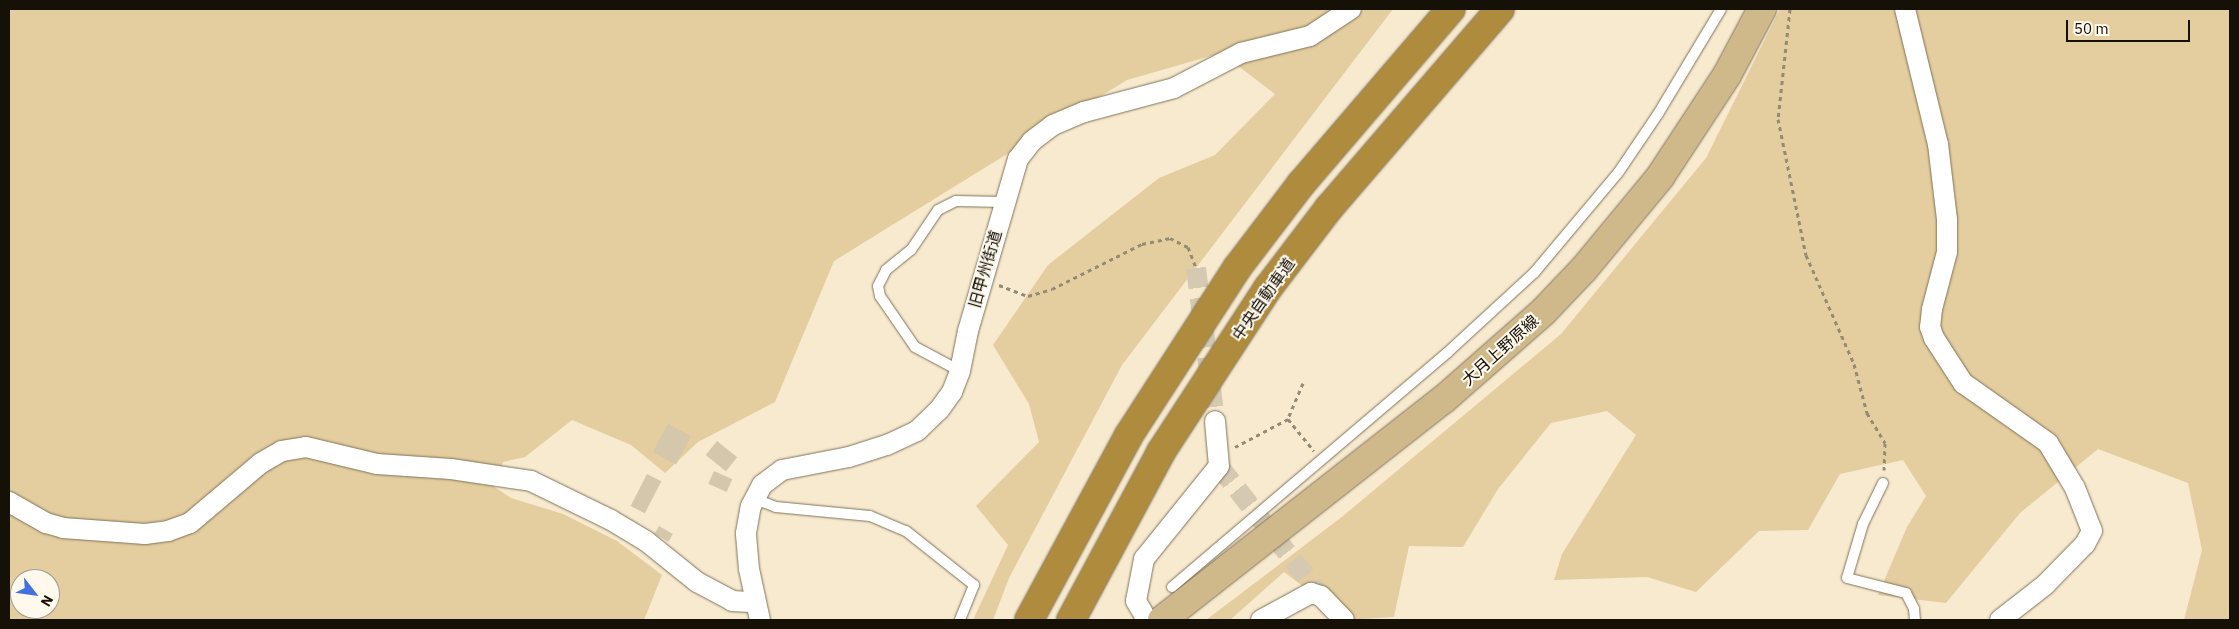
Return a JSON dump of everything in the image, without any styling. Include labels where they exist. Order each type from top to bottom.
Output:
[{"type":"highway","points":[[1029,620],[1129,435],[1237,268],[1313,170],[1451,9]]},
{"type":"highway","name":"中央自動車道","points":[[1071,620],[1161,452],[1268,288],[1329,208],[1500,9]]},
{"type":"main road","name":"大月上野原線","points":[[1162,620],[1444,399],[1543,312],[1590,262],[1660,177],[1727,75],[1762,9]]},
{"type":"street","name":"旧甲州街道","points":[[757,611],[746,533],[755,499],[770,476],[782,470],[849,457],[917,431],[948,398],[960,371],[1004,202],[1018,159],[1032,141],[1053,125],[1084,112],[1174,88],[1241,53],[1267,44],[1310,36],[1351,9]]},
{"type":"street","points":[[1905,9],[1938,144],[1947,219],[1947,252],[1932,309],[1930,327],[1934,338],[1963,383],[2030,428],[2048,443],[2075,488],[2092,531],[2085,544],[2044,585],[2000,620]]},
{"type":"street","points":[[1147,620],[1136,601],[1144,559],[1219,466],[1215,421]]},
{"type":"street","points":[[9,502],[46,523],[63,528],[144,534],[168,531],[190,523],[261,463],[282,451],[306,447],[377,464],[451,469],[531,481],[611,520],[646,541],[697,582],[757,611]]},
{"type":"street","points":[[1261,620],[1294,599],[1311,593],[1322,596],[1344,620]]},
{"type":"lane","points":[[1172,587],[1455,346],[1534,273],[1628,158],[1686,70],[1721,9]]},
{"type":"lane","points":[[960,371],[916,347],[880,296],[878,286],[886,270],[911,250],[938,210],[956,201],[1004,202]]},
{"type":"lane","points":[[1883,484],[1863,524],[1847,578],[1906,593],[1914,609],[1915,620]]},
{"type":"lane","points":[[755,499],[776,507],[870,516],[906,532],[974,585],[960,620]]},
{"type":"path","points":[[1790,9],[1784,41],[1780,128],[1806,255],[1854,364],[1867,413],[1885,443],[1883,484]]},
{"type":"path","points":[[984,276],[1005,288],[1028,296],[1052,289],[1142,244],[1170,238],[1188,247],[1196,268]]},
{"type":"path","points":[[1218,455],[1288,419],[1303,383]]},
{"type":"path","points":[[1288,419],[1321,459]]},
{"type":"shaded area","points":[[9,9],[1393,9],[1122,365],[1009,578],[993,620],[973,620],[1008,545],[976,506],[1039,442],[1029,404],[993,345],[1048,265],[1159,178],[1215,155],[1275,94],[1221,53],[1127,80],[834,261],[775,402],[698,442],[665,473],[631,445],[572,420],[525,457],[503,462],[493,486],[511,498],[563,514],[617,541],[662,575],[644,620],[9,620]]},
{"type":"shaded area","points":[[1780,9],[2230,9],[2230,620],[2184,620],[2202,550],[2188,483],[2098,449],[2020,513],[1946,603],[1878,595],[1907,527],[1926,496],[1903,460],[1840,474],[1808,530],[1759,531],[1696,592],[1647,577],[1554,580],[1562,554],[1636,435],[1607,411],[1551,423],[1498,489],[1463,547],[1409,546],[1394,617],[1348,620],[1284,572],[1230,620],[1206,620],[1343,516],[1561,334],[1706,158]]},
{"type":"building","points":[[668,424],[691,436],[676,464],[653,452]]},
{"type":"building","points":[[717,441],[737,457],[726,471],[706,455]]},
{"type":"building","points":[[714,471],[732,479],[727,492],[708,484]]},
{"type":"building","points":[[647,474],[661,481],[645,513],[631,506]]},
{"type":"building","points":[[659,526],[673,534],[668,542],[654,534]]},
{"type":"tunnel","points":[[1196,268],[1215,421]]},
{"type":"tunnel","points":[[1219,466],[1321,596]]}]
